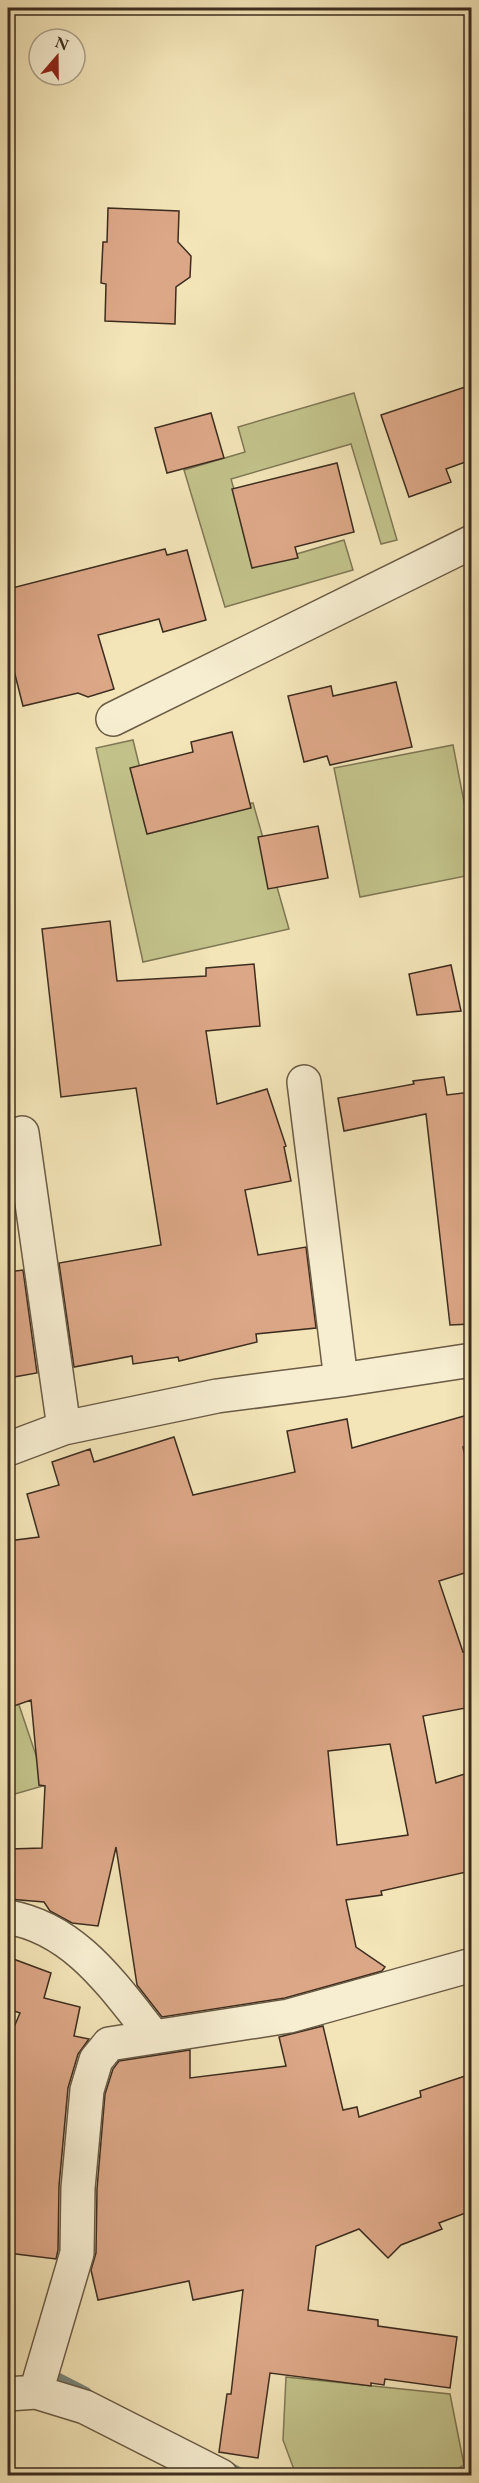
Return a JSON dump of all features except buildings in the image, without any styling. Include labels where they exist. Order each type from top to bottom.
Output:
[{"type":"street","points":[[113,718],[471,542]]},
{"type":"street","points":[[303,1082],[341,1380]]},
{"type":"street","points":[[22,1133],[64,1428]]},
{"type":"street","points":[[8,1449],[64,1428],[217,1396],[471,1360]]},
{"type":"street","points":[[8,1917],[28,1920],[68,1941],[104,1974],[154,2037]]},
{"type":"street","points":[[221,2475],[86,2407],[22,2393],[77,2253],[78,2188],[87,2090],[96,2060],[109,2044],[289,2016],[471,1965]]},
{"type":"green space","points":[[354,393],[397,540],[381,544],[351,444],[231,479],[256,566],[344,540],[353,570],[225,607],[184,470],[245,452],[238,427]]},
{"type":"green space","points":[[133,740],[154,825],[253,803],[289,929],[143,962],[96,748]]},
{"type":"green space","points":[[453,745],[471,838],[471,875],[360,897],[334,768]]},
{"type":"green space","points":[[18,1702],[46,1785],[8,1796],[8,1766],[12,1764],[8,1752],[8,1705]]},
{"type":"green space","points":[[286,2377],[450,2394],[464,2465],[448,2475],[296,2475],[283,2440]]},
{"type":"waterway","points":[[42,2375],[49,2374],[86,2393]]},
{"type":"waterway","points":[[224,2465],[244,2476]]}]
